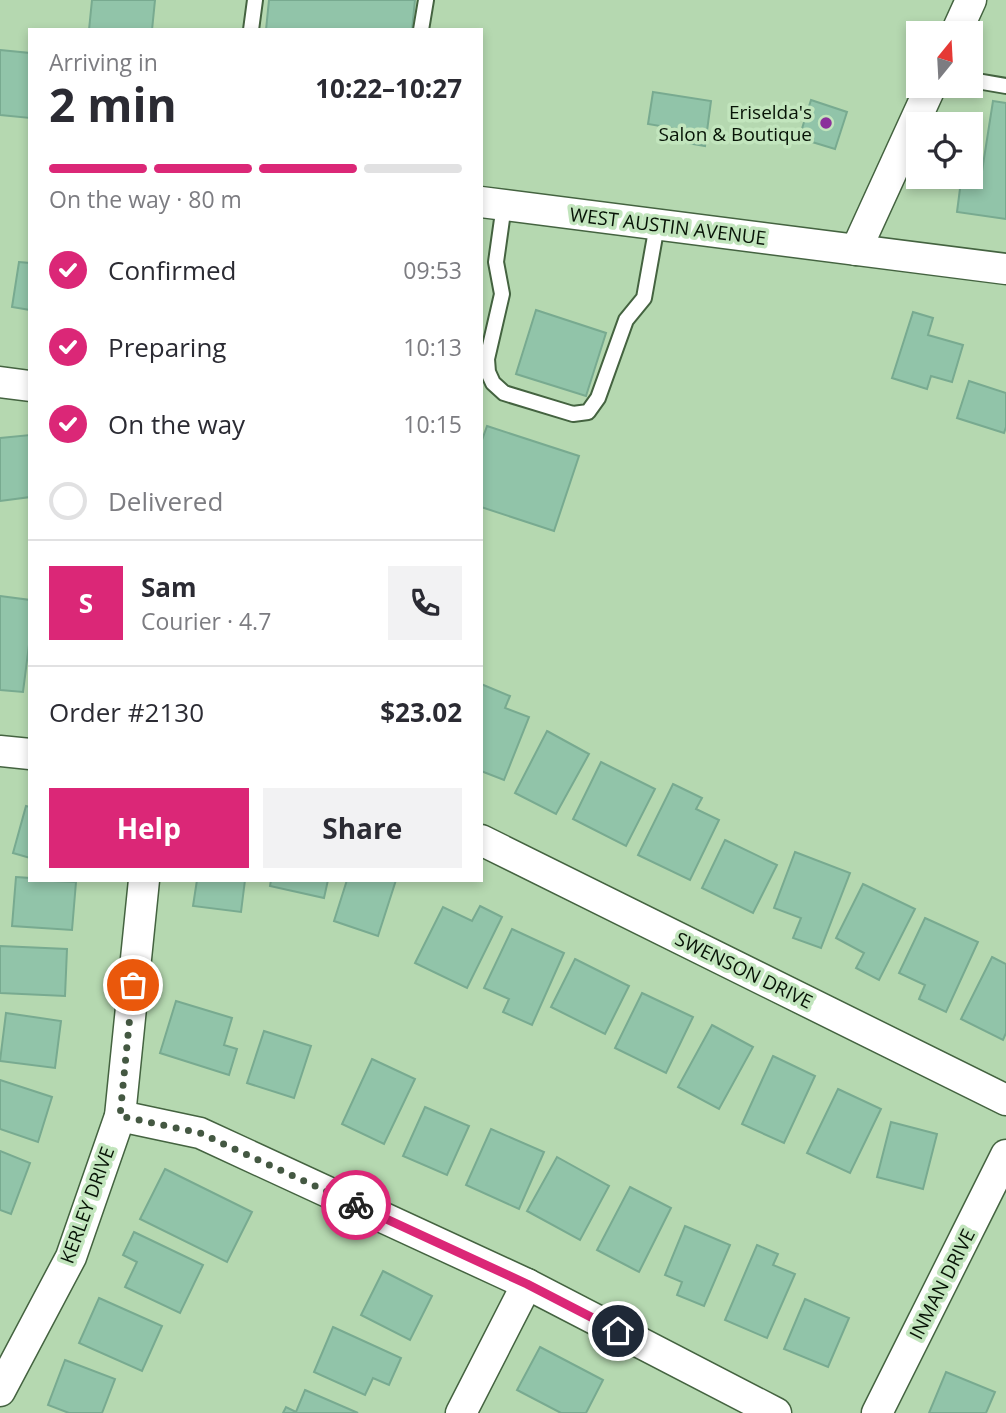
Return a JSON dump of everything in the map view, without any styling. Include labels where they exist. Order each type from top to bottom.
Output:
[{"type":"street","points":[[961,21],[971,0]]},
{"type":"street","points":[[856,250],[926,98]]},
{"type":"street","name":"WEST AUSTIN AVENUE","points":[[492,204],[1006,269]]},
{"type":"street","points":[[0,382],[28,386]]},
{"type":"street","points":[[0,751],[28,754]]},
{"type":"street","name":"SWENSON DRIVE","points":[[483,841],[1006,1100]]},
{"type":"street","name":"KERLEY DRIVE","points":[[0,1391],[71,1257],[120,1116],[144,882]]},
{"type":"street","points":[[120,1116],[200,1133],[527,1284],[776,1413]]},
{"type":"street","name":"INMAN DRIVE","points":[[877,1413],[1006,1155]]},
{"type":"street","points":[[461,1413],[527,1284]]},
{"type":"lane","points":[[251,28],[255,0]]},
{"type":"lane","points":[[421,28],[426,0]]},
{"type":"lane","points":[[984,82],[1006,86]]},
{"type":"lane","points":[[492,204],[496,262],[502,294],[486,359],[488,372],[493,383],[504,393],[573,414],[588,412],[598,398],[626,320],[644,298],[657,225]]},
{"type":"building","points":[[92,0],[155,0],[152,28],[89,28]]},
{"type":"building","points":[[269,0],[415,0],[412,28],[266,28]]},
{"type":"building","points":[[0,50],[28,53],[28,118],[0,115]]},
{"type":"building","points":[[653,92],[711,101],[705,146],[676,141],[678,129],[648,124]]},
{"type":"building","points":[[811,100],[847,112],[835,149],[799,138]]},
{"type":"building","points":[[993,101],[1006,103],[1006,219],[957,212],[960,189],[983,189],[983,165]]},
{"type":"building","points":[[19,262],[28,263],[28,310],[12,307]]},
{"type":"building","points":[[536,310],[606,333],[586,396],[516,374]]},
{"type":"building","points":[[913,312],[933,318],[928,335],[963,345],[952,382],[931,376],[927,389],[892,378]]},
{"type":"building","points":[[969,381],[1006,393],[1004,433],[957,418]]},
{"type":"building","points":[[487,426],[579,456],[554,531],[483,508],[483,437]]},
{"type":"building","points":[[28,435],[28,497],[0,501],[0,438]]},
{"type":"building","points":[[0,596],[28,600],[28,653],[23,692],[0,690]]},
{"type":"building","points":[[483,685],[510,696],[505,708],[529,717],[504,780],[483,772]]},
{"type":"building","points":[[547,731],[589,754],[556,814],[515,793]]},
{"type":"building","points":[[601,762],[655,789],[626,846],[573,819]]},
{"type":"building","points":[[673,784],[702,798],[696,809],[719,820],[690,880],[638,855]]},
{"type":"building","points":[[26,806],[28,806],[28,857],[13,853]]},
{"type":"building","points":[[725,840],[777,865],[753,913],[702,888]]},
{"type":"building","points":[[795,852],[850,873],[821,948],[793,938],[801,918],[774,908]]},
{"type":"building","points":[[16,877],[28,878],[28,882],[76,882],[72,930],[12,926]]},
{"type":"building","points":[[197,882],[245,882],[241,912],[193,906]]},
{"type":"building","points":[[271,882],[328,882],[324,898],[270,886]]},
{"type":"building","points":[[346,882],[395,882],[378,936],[334,921]]},
{"type":"building","points":[[863,884],[915,909],[879,980],[856,968],[864,953],[836,938]]},
{"type":"building","points":[[480,906],[502,917],[467,988],[415,963],[443,907],[472,921]]},
{"type":"building","points":[[925,918],[978,942],[946,1012],[919,999],[925,985],[899,973]]},
{"type":"building","points":[[512,929],[564,953],[532,1025],[503,1012],[509,999],[484,988]]},
{"type":"building","points":[[0,946],[67,949],[65,996],[0,993]]},
{"type":"building","points":[[992,957],[1006,964],[1006,1033],[1003,1040],[961,1019]]},
{"type":"building","points":[[575,959],[629,986],[605,1034],[551,1007]]},
{"type":"building","points":[[642,993],[693,1017],[666,1073],[615,1048]]},
{"type":"building","points":[[176,1001],[232,1018],[224,1045],[237,1049],[229,1075],[160,1053]]},
{"type":"building","points":[[6,1013],[61,1021],[55,1068],[0,1061]]},
{"type":"building","points":[[712,1025],[753,1047],[719,1109],[678,1087]]},
{"type":"building","points":[[264,1031],[311,1046],[294,1098],[247,1083]]},
{"type":"building","points":[[773,1056],[815,1076],[784,1143],[742,1124]]},
{"type":"building","points":[[372,1059],[415,1079],[384,1144],[342,1124]]},
{"type":"building","points":[[0,1080],[52,1097],[38,1142],[0,1129]]},
{"type":"building","points":[[838,1089],[881,1109],[850,1173],[807,1153]]},
{"type":"building","points":[[425,1107],[469,1126],[447,1175],[403,1156]]},
{"type":"building","points":[[891,1122],[937,1134],[923,1189],[877,1177]]},
{"type":"building","points":[[491,1129],[544,1152],[519,1209],[466,1185]]},
{"type":"building","points":[[0,1151],[30,1163],[11,1214],[0,1210]]},
{"type":"building","points":[[557,1157],[609,1186],[580,1240],[527,1211]]},
{"type":"building","points":[[165,1169],[252,1212],[227,1262],[140,1219]]},
{"type":"building","points":[[630,1187],[671,1208],[639,1272],[597,1250]]},
{"type":"building","points":[[685,1226],[730,1245],[704,1306],[677,1295],[682,1282],[665,1275]]},
{"type":"building","points":[[134,1232],[203,1265],[180,1313],[125,1287],[137,1262],[123,1255]]},
{"type":"building","points":[[757,1245],[778,1254],[773,1265],[795,1274],[767,1338],[725,1320]]},
{"type":"building","points":[[383,1271],[432,1296],[410,1340],[361,1315]]},
{"type":"building","points":[[99,1298],[162,1326],[142,1371],[79,1343]]},
{"type":"building","points":[[805,1299],[849,1318],[828,1367],[784,1349]]},
{"type":"building","points":[[333,1327],[401,1358],[389,1385],[373,1378],[365,1395],[314,1372]]},
{"type":"building","points":[[540,1347],[603,1380],[586,1413],[561,1413],[517,1390]]},
{"type":"building","points":[[65,1360],[115,1379],[102,1413],[69,1413],[48,1405]]},
{"type":"building","points":[[946,1372],[995,1392],[986,1413],[929,1413]]},
{"type":"building","points":[[305,1390],[358,1413],[283,1413],[286,1407],[296,1412]]},
{"type":"way so far","points":[[133,985],[120,1116],[200,1133],[356,1205]]},
{"type":"place","name":"Eriselda's Salon & Boutique","points":[[826,123]]},
{"type":"route","points":[[356,1205],[527,1284],[618,1331]]}]
